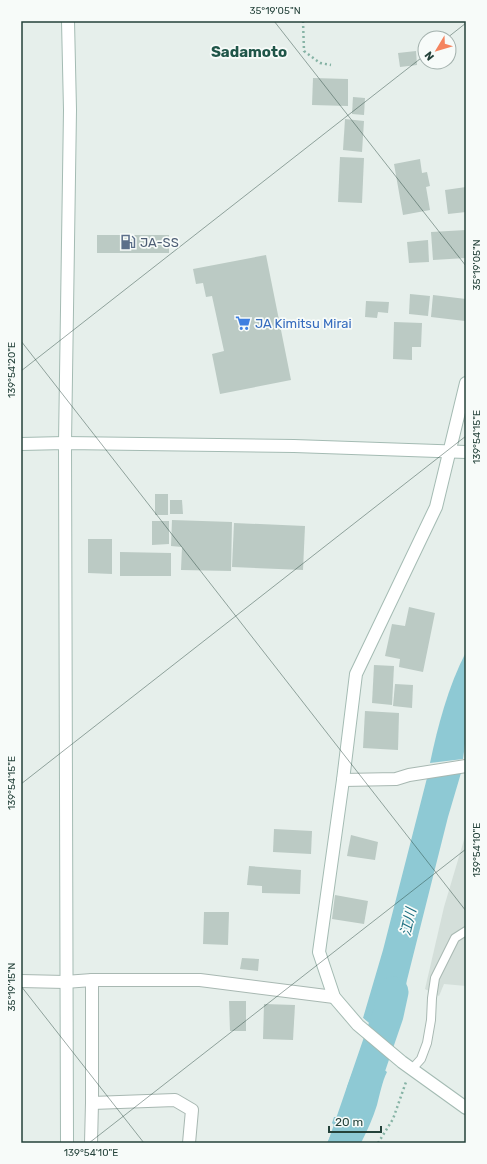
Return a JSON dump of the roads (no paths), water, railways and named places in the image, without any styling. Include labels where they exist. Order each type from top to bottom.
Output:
[{"type":"street","points":[[67,1143],[65,982],[65,443],[70,110],[68,21]]},
{"type":"street","points":[[466,383],[436,507],[356,674],[319,952],[334,997],[358,1025],[407,1065],[466,1108]]},
{"type":"street","points":[[21,444],[65,443],[294,446],[466,452]]},
{"type":"street","points":[[343,780],[396,779],[409,775],[466,766]]},
{"type":"street","points":[[91,1143],[92,980]]},
{"type":"street","points":[[21,981],[65,982],[92,980],[200,980],[334,997]]},
{"type":"street","points":[[92,1102],[175,1100],[192,1110],[189,1143]]},
{"type":"lane","points":[[407,1065],[421,1059],[428,1043],[435,978],[455,938],[466,931]]},
{"type":"water","points":[[466,652],[466,736],[463,759],[430,763],[444,706]]},
{"type":"water","points":[[461,773],[448,817],[407,980],[395,1033],[396,1038],[392,1043],[363,1018],[383,950],[427,778]]},
{"type":"water","points":[[362,1052],[387,1072],[382,1084],[374,1115],[361,1143],[327,1143],[335,1126],[332,1123],[334,1117],[338,1117],[344,1105],[347,1087]]},
{"type":"waterway","name":"江川","points":[[344,1143],[388,1015],[393,992]]},
{"type":"place","name":"JA-SS","points":[[128,242]]},
{"type":"place","name":"JA Kimitsu Mirai","points":[[243,323]]},
{"type":"district","name":"Sadamoto","points":[[249,52]]}]
